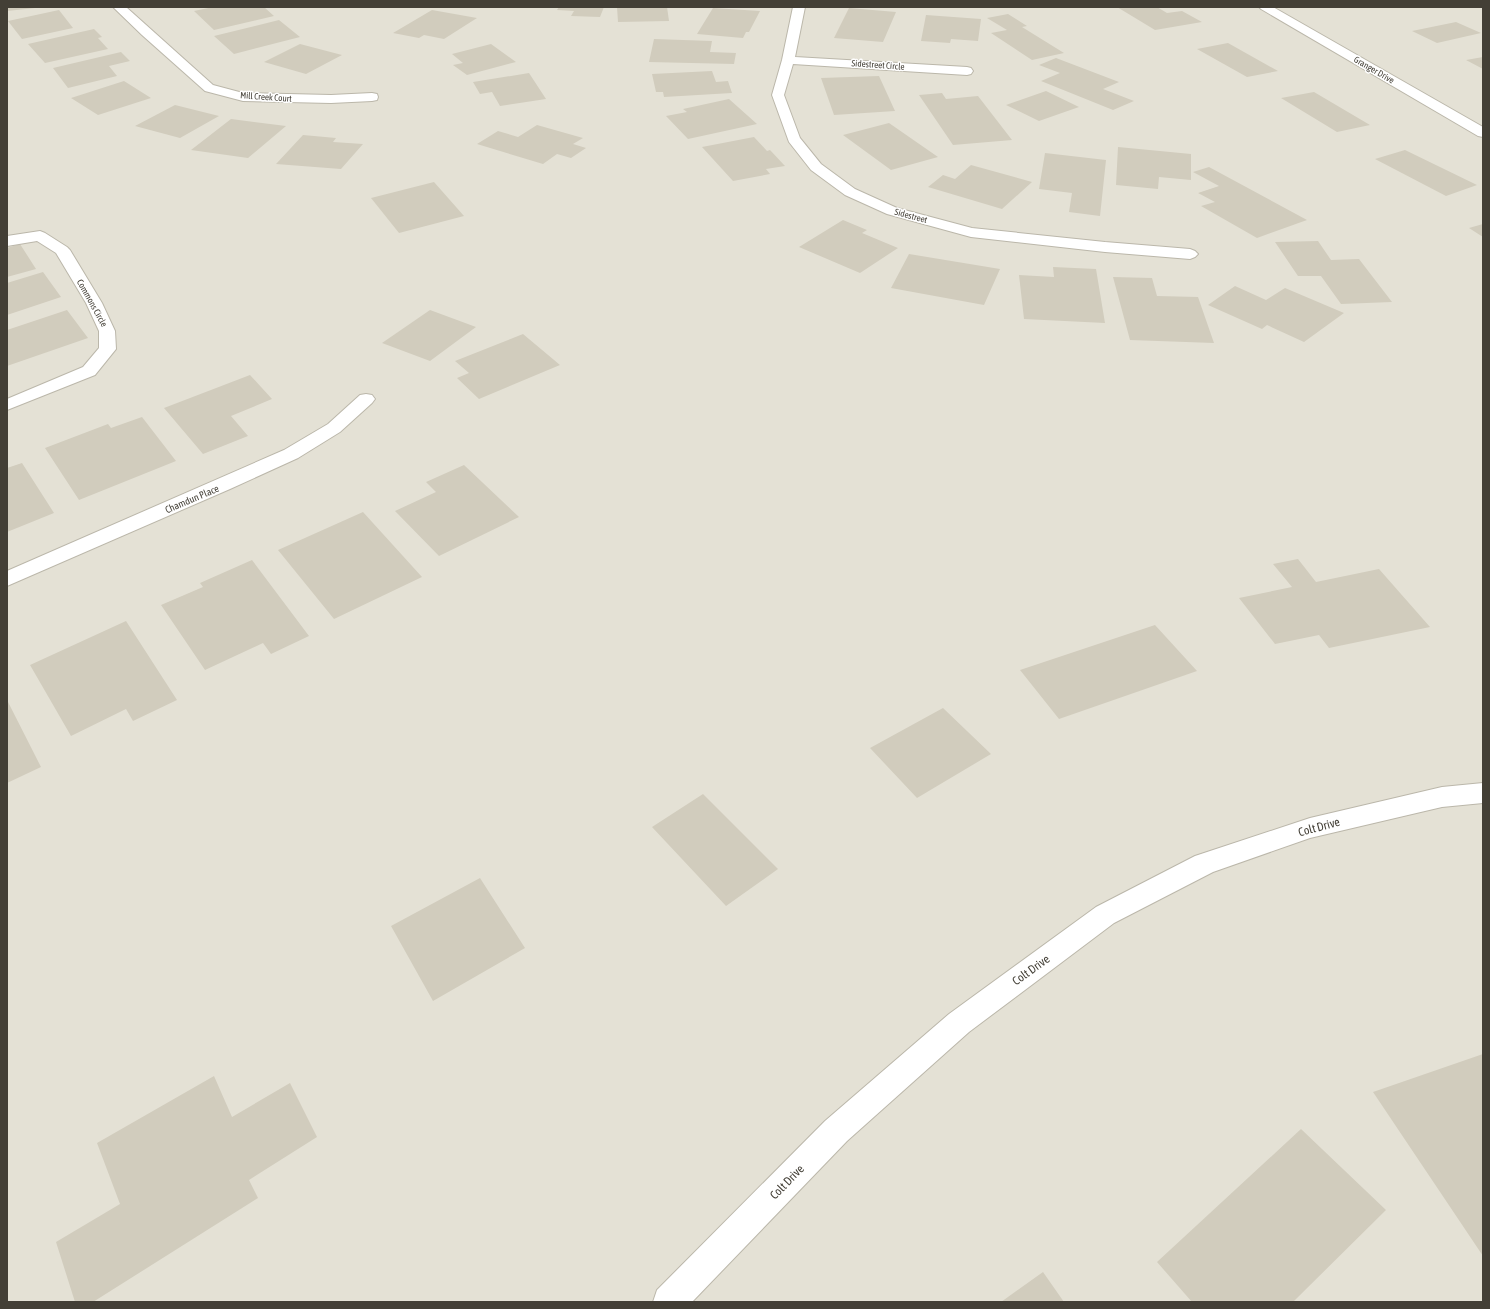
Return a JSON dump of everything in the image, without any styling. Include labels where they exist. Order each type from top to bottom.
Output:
[{"type":"street","name":"Mill Creek Court","points":[[119,7],[146,33],[209,88],[243,97],[331,99],[372,97]]},
{"type":"street","name":"Sidestreet","points":[[799,7],[788,60],[778,95],[794,139],[816,167],[850,192],[892,211],[971,232],[1105,247],[1190,254]]},
{"type":"street","name":"Granger Drive","points":[[1265,7],[1483,133]]},
{"type":"street","name":"Sidestreet Circle","points":[[788,60],[967,71]]},
{"type":"street","name":"Commons Circle","points":[[7,240],[40,236],[62,250],[94,303],[108,331],[108,349],[89,371],[7,406]]},
{"type":"street","name":"Chamdun Place","points":[[7,579],[224,486],[291,454],[334,428],[366,399]]},
{"type":"street","name":"Colt Drive","points":[[670,1302],[836,1131],[959,1023],[1105,916],[1204,864],[1310,828],[1442,797],[1483,793]]},
{"type":"shaded area","points":[[7,7],[1483,7],[1483,1302],[7,1302]]},
{"type":"building","points":[[7,7],[35,7],[35,8],[7,11]]},
{"type":"building","points":[[213,7],[264,7],[274,16],[214,30],[194,11]]},
{"type":"building","points":[[559,7],[604,7],[600,17],[571,16],[574,11],[557,10]]},
{"type":"building","points":[[617,7],[667,7],[669,21],[618,22]]},
{"type":"building","points":[[1117,7],[1157,7],[1167,13],[1182,11],[1202,22],[1155,30]]},
{"type":"building","points":[[713,8],[760,11],[749,32],[746,32],[743,38],[697,34]]},
{"type":"building","points":[[849,8],[896,12],[883,42],[834,38]]},
{"type":"building","points":[[59,10],[73,28],[22,39],[8,21]]},
{"type":"building","points":[[432,10],[477,18],[444,39],[424,35],[419,38],[393,33]]},
{"type":"building","points":[[1008,14],[1027,26],[1022,27],[1064,53],[1032,60],[991,33],[1007,30],[987,18]]},
{"type":"building","points":[[926,15],[981,19],[978,41],[951,39],[950,43],[921,41]]},
{"type":"building","points":[[279,20],[300,37],[234,54],[214,36]]},
{"type":"building","points":[[1456,22],[1481,33],[1437,43],[1412,31]]},
{"type":"building","points":[[94,29],[102,37],[98,38],[108,49],[45,63],[28,44]]},
{"type":"building","points":[[654,39],[712,41],[710,52],[736,53],[734,64],[649,62]]},
{"type":"building","points":[[1228,43],[1278,71],[1247,77],[1197,49]]},
{"type":"building","points":[[300,44],[342,55],[306,74],[264,62]]},
{"type":"building","points":[[491,44],[516,62],[467,75],[453,65],[463,63],[452,54]]},
{"type":"building","points":[[121,52],[130,61],[109,66],[117,76],[68,88],[53,68]]},
{"type":"building","points":[[1483,57],[1483,69],[1466,60]]},
{"type":"building","points":[[1056,58],[1119,82],[1103,89],[1134,101],[1113,110],[1041,81],[1060,73],[1039,65]]},
{"type":"building","points":[[712,71],[716,82],[728,81],[732,93],[664,97],[663,92],[656,92],[652,74]]},
{"type":"building","points":[[529,73],[546,99],[500,106],[492,92],[480,94],[473,82]]},
{"type":"building","points":[[879,76],[895,111],[834,115],[821,78]]},
{"type":"building","points":[[124,81],[151,98],[98,115],[71,98]]},
{"type":"building","points":[[1046,91],[1079,107],[1039,121],[1006,105]]},
{"type":"building","points":[[1314,92],[1370,125],[1337,132],[1281,98]]},
{"type":"building","points":[[942,93],[946,99],[978,96],[1012,140],[953,145],[919,95]]},
{"type":"building","points":[[729,99],[757,124],[688,139],[666,116],[687,112],[683,109]]},
{"type":"building","points":[[175,105],[219,116],[180,138],[135,126]]},
{"type":"building","points":[[231,119],[286,126],[248,158],[191,150]]},
{"type":"building","points":[[889,123],[938,157],[891,170],[843,135]]},
{"type":"building","points":[[537,125],[583,138],[573,144],[586,148],[571,158],[557,154],[543,164],[477,144],[498,131],[518,137]]},
{"type":"building","points":[[303,135],[336,138],[333,142],[363,144],[341,169],[276,164]]},
{"type":"building","points":[[754,137],[767,151],[770,150],[785,166],[766,169],[770,174],[733,181],[702,147]]},
{"type":"building","points":[[1118,147],[1191,154],[1191,180],[1159,177],[1158,189],[1116,185]]},
{"type":"building","points":[[1405,150],[1477,185],[1446,196],[1375,159]]},
{"type":"building","points":[[1045,153],[1106,160],[1100,216],[1069,212],[1072,193],[1039,189]]},
{"type":"building","points":[[971,165],[1032,182],[1002,209],[928,187],[943,175],[955,179]]},
{"type":"building","points":[[1209,167],[1307,220],[1257,238],[1201,206],[1215,202],[1198,193],[1219,186],[1193,172]]},
{"type":"building","points":[[434,182],[464,216],[399,233],[371,198]]},
{"type":"building","points":[[843,220],[867,230],[862,233],[898,248],[860,273],[799,247]]},
{"type":"building","points":[[1483,224],[1483,237],[1469,228]]},
{"type":"building","points":[[1318,241],[1331,260],[1359,259],[1392,302],[1341,304],[1321,276],[1298,276],[1275,242]]},
{"type":"building","points":[[20,244],[36,269],[7,277],[7,248]]},
{"type":"building","points":[[909,254],[1000,269],[984,305],[891,288]]},
{"type":"building","points":[[1053,267],[1096,269],[1105,323],[1024,319],[1019,275],[1054,277]]},
{"type":"building","points":[[43,272],[61,297],[7,315],[7,283]]},
{"type":"building","points":[[1113,277],[1152,278],[1157,296],[1198,297],[1214,343],[1130,340]]},
{"type":"building","points":[[1235,286],[1266,300],[1285,288],[1344,313],[1304,342],[1267,325],[1262,329],[1208,305]]},
{"type":"building","points":[[67,310],[88,338],[7,366],[7,330]]},
{"type":"building","points":[[430,310],[476,327],[430,361],[382,343]]},
{"type":"building","points":[[523,334],[560,365],[479,399],[457,378],[469,373],[455,361]]},
{"type":"building","points":[[250,375],[272,399],[231,416],[248,436],[203,454],[164,408]]},
{"type":"building","points":[[142,417],[176,461],[79,500],[45,448],[108,424],[111,428]]},
{"type":"building","points":[[22,463],[54,513],[7,532],[7,468]]},
{"type":"building","points":[[464,465],[519,517],[439,556],[395,511],[436,492],[426,482]]},
{"type":"building","points":[[363,512],[422,577],[334,619],[278,550]]},
{"type":"building","points":[[1298,559],[1316,582],[1379,569],[1430,627],[1329,648],[1319,635],[1275,644],[1239,598],[1292,587],[1273,564]]},
{"type":"building","points":[[252,560],[309,636],[271,654],[263,643],[205,670],[161,605],[203,587],[200,583]]},
{"type":"building","points":[[126,621],[177,700],[133,721],[126,709],[71,736],[30,665]]},
{"type":"building","points":[[1155,625],[1197,671],[1059,719],[1020,670]]},
{"type":"building","points":[[7,700],[41,767],[7,783]]},
{"type":"building","points":[[943,708],[991,754],[917,798],[870,748]]},
{"type":"building","points":[[703,794],[778,869],[726,906],[652,827]]},
{"type":"building","points":[[480,878],[525,948],[433,1001],[391,926]]},
{"type":"building","points":[[1483,1054],[1483,1256],[1373,1092]]},
{"type":"building","points":[[214,1076],[232,1117],[290,1083],[317,1137],[249,1180],[258,1198],[93,1302],[75,1302],[56,1242],[120,1204],[97,1143]]},
{"type":"building","points":[[1301,1129],[1386,1210],[1293,1302],[1192,1302],[1157,1262]]},
{"type":"building","points":[[1043,1272],[1064,1302],[1001,1302]]}]
